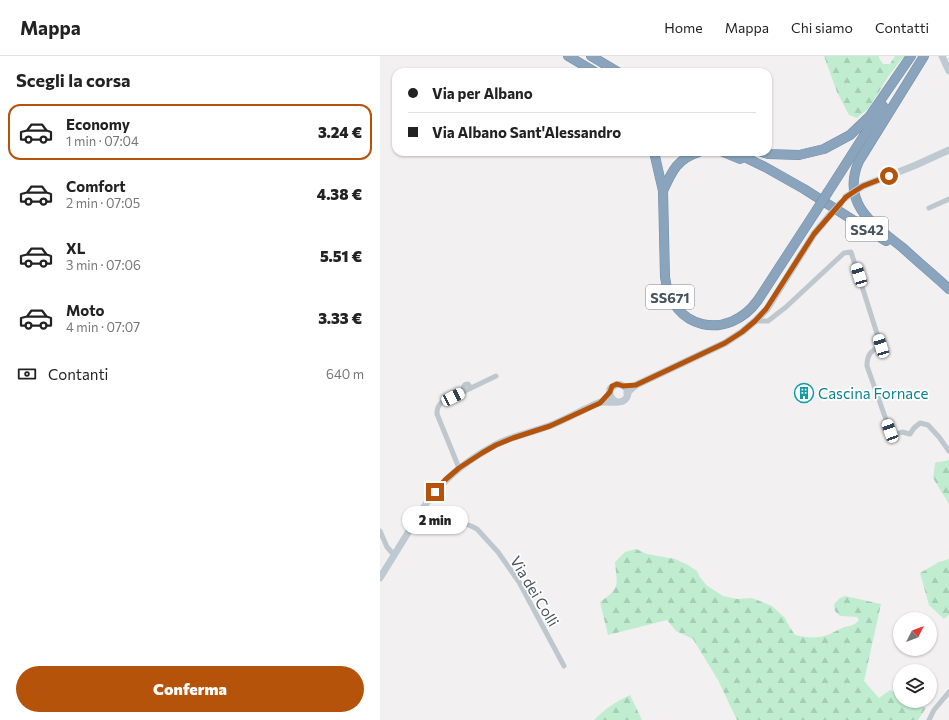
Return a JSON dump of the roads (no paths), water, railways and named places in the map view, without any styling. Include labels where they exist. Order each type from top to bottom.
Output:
[{"type":"highway","points":[[561,56],[580,68]]},
{"type":"highway","points":[[568,56],[588,68]]},
{"type":"highway","points":[[591,56],[611,68]]},
{"type":"highway","points":[[772,154],[799,155],[824,149],[850,135],[869,117],[911,56]]},
{"type":"highway","name":"SS671","points":[[655,156],[664,191],[665,277],[669,294],[676,307],[685,316],[694,321],[717,325],[732,322],[740,318],[755,304],[916,56]]},
{"type":"highway","points":[[924,56],[859,162],[855,170],[853,189],[859,206],[868,220],[929,270]]},
{"type":"highway","points":[[664,191],[676,166],[690,156]]},
{"type":"highway","points":[[733,156],[793,190],[804,189]]},
{"type":"highway","name":"SS42","points":[[742,156],[804,189],[907,254],[929,270],[949,289]]},
{"type":"highway","points":[[750,156],[765,167]]},
{"type":"street","points":[[942,56],[949,71]]},
{"type":"street","points":[[627,393],[636,385],[725,343],[755,321],[766,309],[814,234],[846,197],[863,186],[949,150]]},
{"type":"street","points":[[929,208],[949,199]]},
{"type":"street","points":[[755,321],[768,321],[786,307],[844,253],[851,252],[881,346],[873,349],[867,358],[867,366],[890,431],[896,434],[902,432],[910,434],[920,423],[928,425],[949,451]]},
{"type":"street","points":[[459,468],[437,414],[438,405],[496,376]]},
{"type":"street","points":[[600,403],[610,392],[612,386],[617,384],[623,386],[636,385]]},
{"type":"street","points":[[380,578],[422,509],[445,480],[459,468],[496,445],[513,438],[550,426],[600,403],[623,401],[626,399],[627,390],[623,386]]},
{"type":"street","points":[[610,392],[610,397],[615,401]]},
{"type":"street","name":"Via dei Colli","points":[[411,527],[460,522],[477,529],[498,552],[519,582],[564,666]]},
{"type":"street","points":[[380,531],[387,547],[394,555]]},
{"type":"street","points":[[930,720],[934,710],[949,692]]},
{"type":"place","name":"Cascina Fornace","points":[[804,393]]}]
